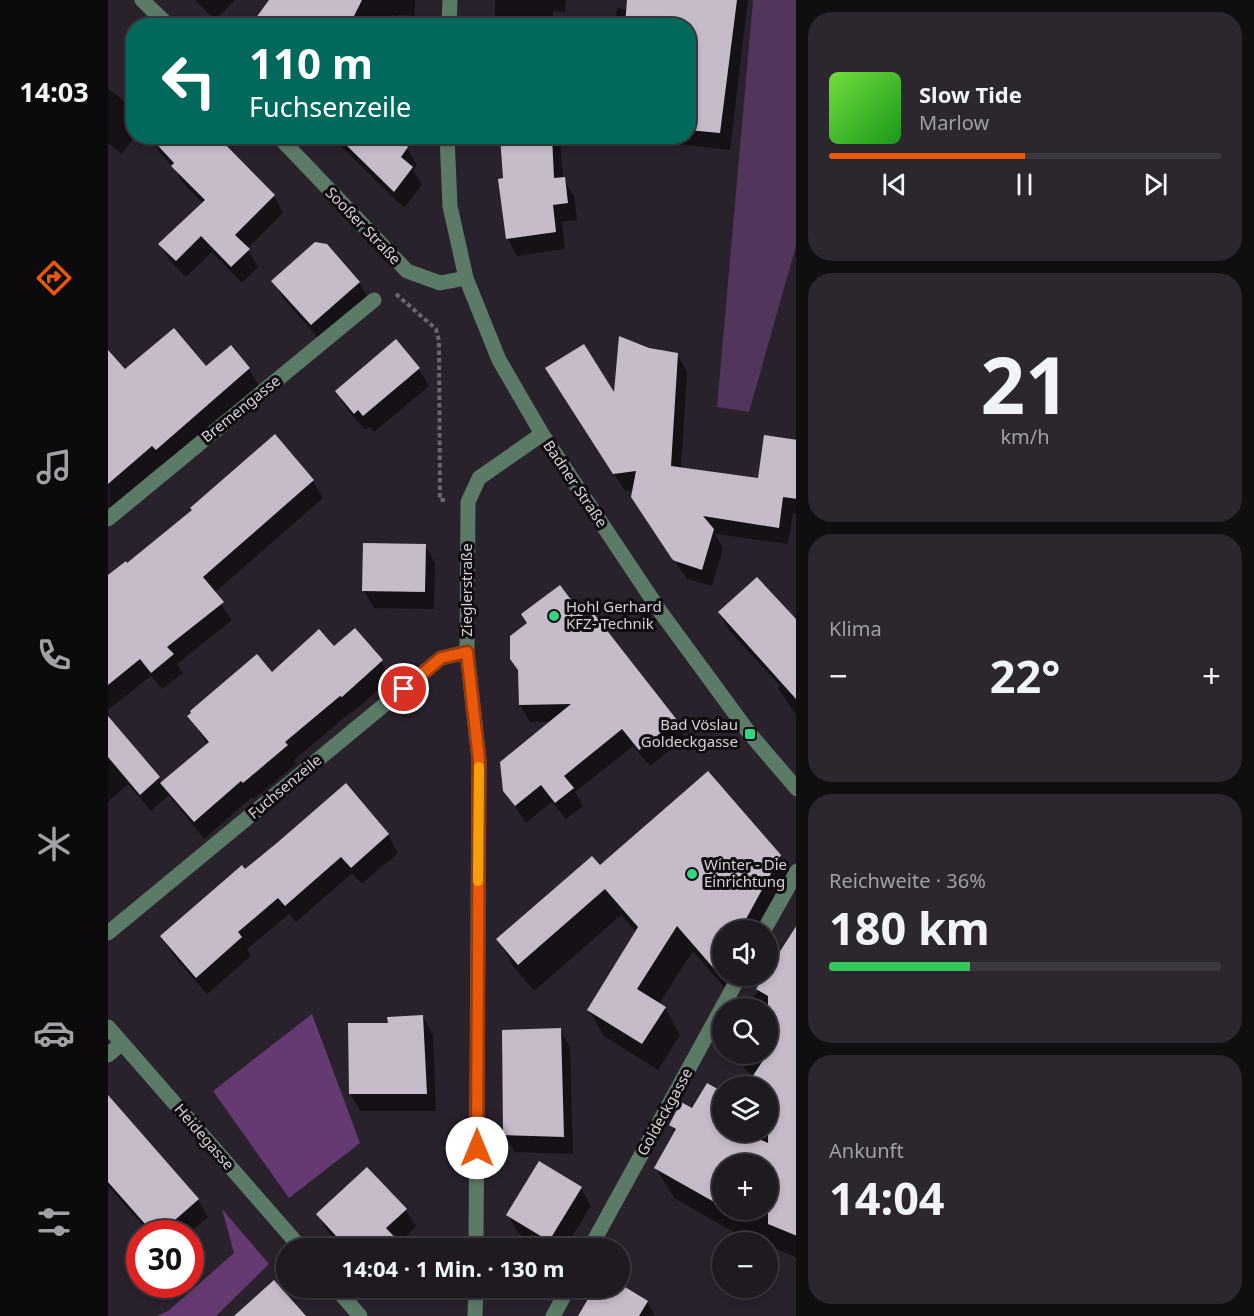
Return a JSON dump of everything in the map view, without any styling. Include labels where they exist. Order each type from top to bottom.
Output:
[{"type":"street","points":[[142,0],[161,18]]},
{"type":"street","points":[[449,18],[450,0]]},
{"type":"street","name":"Sooßer Straße","points":[[286,144],[407,271],[440,283],[466,278]]},
{"type":"street","name":"Badner Straße","points":[[447,144],[450,206],[466,278],[499,360],[542,434],[662,614],[750,734],[796,789]]},
{"type":"street","name":"Bremengasse","points":[[108,519],[374,300]]},
{"type":"street","name":"Zieglerstraße","points":[[476,1238],[479,760],[467,652],[468,502],[479,478],[542,434]]},
{"type":"street","name":"Fuchsenzeile","points":[[108,933],[441,658],[467,652]]},
{"type":"street","points":[[769,920],[796,871]]},
{"type":"street","name":"Goldeckgasse","points":[[595,1238],[734,986]]},
{"type":"street","name":"Heidegasse","points":[[108,1027],[292,1238]]},
{"type":"street","points":[[108,1055],[122,1043]]},
{"type":"street","points":[[344,1298],[360,1316]]},
{"type":"street","points":[[475,1316],[476,1298]]},
{"type":"street","points":[[553,1316],[563,1298]]},
{"type":"path","points":[[389,287],[436,329],[439,341],[440,500],[468,502]]},
{"type":"shaded area","points":[[753,0],[796,0],[796,246],[749,412],[717,407]]},
{"type":"shaded area","points":[[312,1014],[360,1143],[289,1198],[213,1091]]},
{"type":"shaded area","points":[[222,1209],[269,1264],[216,1316],[157,1316],[168,1311],[183,1298],[204,1298],[204,1279],[234,1253]]},
{"type":"building","points":[[269,0],[362,0],[353,18],[256,18]]},
{"type":"building","points":[[627,0],[737,0],[720,133],[696,131],[696,18],[626,18]]},
{"type":"building","points":[[156,144],[225,144],[275,195],[235,235],[250,249],[231,267],[201,236],[176,261],[158,244],[205,200],[171,166],[174,163]]},
{"type":"building","points":[[345,144],[405,144],[408,147],[401,157],[413,167],[394,192]]},
{"type":"building","points":[[501,144],[552,144],[554,178],[565,177],[568,203],[553,205],[556,232],[506,239],[498,179],[503,178]]},
{"type":"building","points":[[315,242],[327,244],[360,282],[311,325],[271,281]]},
{"type":"building","points":[[174,328],[206,366],[231,345],[250,368],[156,450],[152,446],[108,484],[108,350],[125,369]]},
{"type":"building","points":[[619,336],[649,348],[678,353],[671,466],[758,478],[764,435],[796,440],[796,499],[783,497],[779,528],[703,516],[714,529],[702,570],[672,559],[631,497],[636,471],[613,474],[545,368],[584,344],[614,392]]},
{"type":"building","points":[[396,339],[420,368],[363,416],[358,410],[354,414],[335,391]]},
{"type":"building","points":[[275,434],[314,480],[203,577],[224,602],[167,647],[174,654],[151,673],[140,659],[108,685],[108,575],[126,561],[127,563],[192,510],[190,508]]},
{"type":"building","points":[[363,543],[426,544],[425,592],[362,591]]},
{"type":"building","points":[[757,577],[796,619],[796,699],[718,612]]},
{"type":"building","points":[[560,585],[586,620],[594,614],[677,720],[639,750],[622,729],[564,776],[574,788],[555,803],[541,785],[515,806],[503,791],[500,762],[571,704],[519,705],[518,670],[510,659],[510,636],[527,623],[521,614]]},
{"type":"building","points":[[355,628],[383,660],[342,697],[340,696],[285,742],[288,745],[243,783],[241,781],[194,822],[160,783],[209,742],[187,716],[191,713],[190,711],[257,654],[272,672],[319,629],[334,646]]},
{"type":"building","points":[[108,716],[160,777],[140,795],[108,757]]},
{"type":"building","name":"Winter - Die Einrichtung","points":[[708,771],[781,855],[745,920],[712,920],[712,966],[677,926],[637,989],[666,1007],[642,1044],[587,1010],[638,927],[605,889],[518,965],[496,939],[592,856],[600,865]]},
{"type":"building","points":[[346,783],[389,834],[351,868],[341,857],[285,906],[278,898],[238,932],[242,937],[196,978],[160,936],[242,865],[245,869]]},
{"type":"building","points":[[796,927],[796,1236],[768,1224],[768,1220],[778,1220],[778,1154],[712,1154],[712,1201],[654,1168],[676,1129],[669,1125],[681,1102],[692,1108],[707,1083],[712,1086],[712,1142],[778,1142],[778,1076],[753,1076],[761,1064],[778,1064],[778,998],[768,998],[756,989],[758,986],[778,986],[778,954]]},
{"type":"building","points":[[423,1015],[427,1094],[349,1094],[348,1023],[388,1023],[387,1017]]},
{"type":"building","points":[[561,1028],[564,1137],[503,1135],[502,1030]]},
{"type":"building","points":[[108,1095],[199,1199],[175,1220],[142,1220],[108,1182]]},
{"type":"building","points":[[539,1161],[582,1187],[551,1238],[544,1238],[506,1215]]},
{"type":"building","points":[[367,1167],[407,1209],[386,1228],[396,1238],[338,1238],[316,1214]]},
{"type":"building","points":[[274,1280],[276,1298],[290,1298],[306,1316],[234,1316]]},
{"type":"building","points":[[630,1290],[648,1301],[639,1316],[578,1316],[589,1298],[630,1298]]},
{"type":"slow traffic","points":[[478,881],[479,767]]},
{"type":"place","name":"Hohl Gerhard KFZ- Technik","points":[[554,616]]},
{"type":"place","name":"Bad Vöslau Goldeckgasse","points":[[750,734]]},
{"type":"place","name":"Winter - Die Einrichtung","points":[[692,874]]},
{"type":"route","points":[[404,689],[441,658],[467,652],[479,760],[477,1148]]}]
